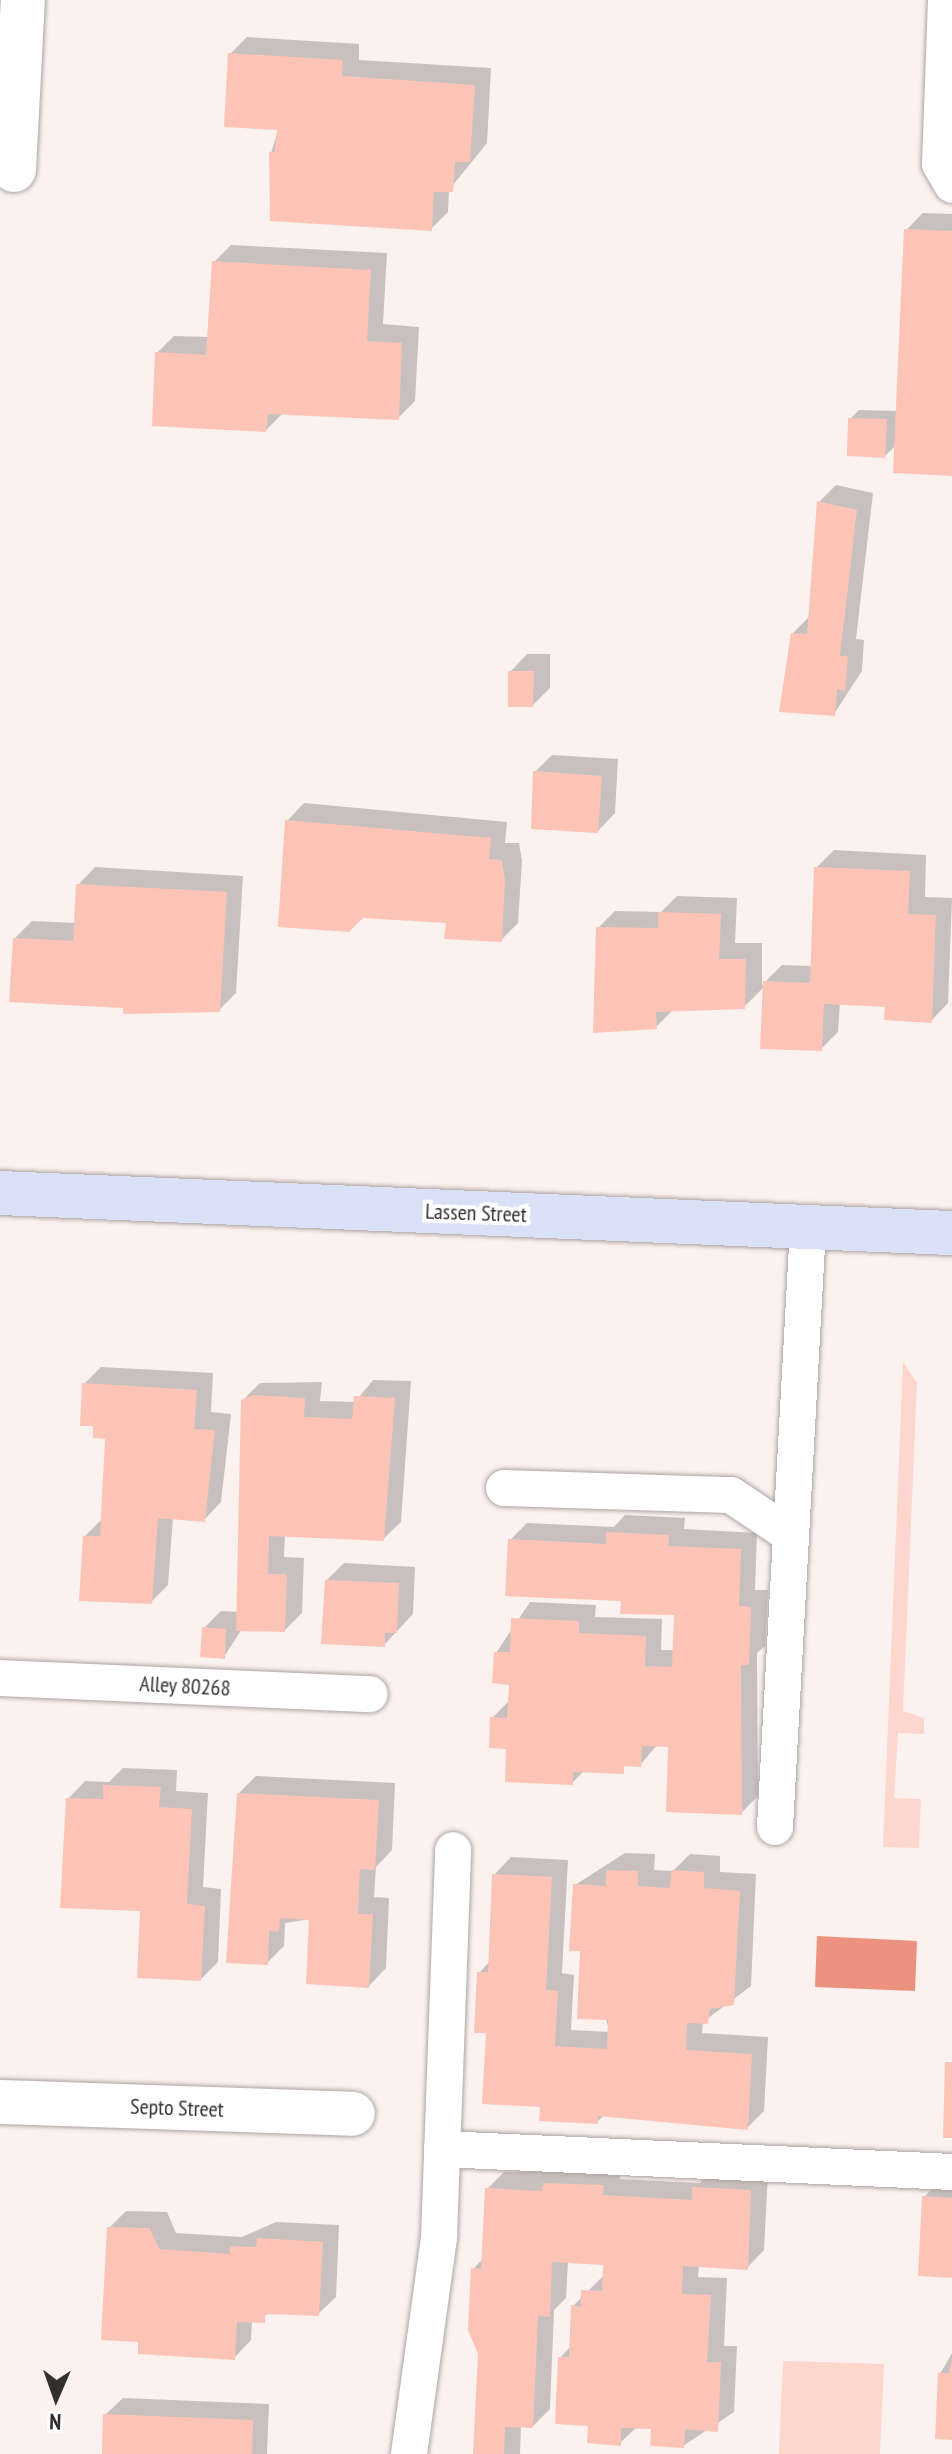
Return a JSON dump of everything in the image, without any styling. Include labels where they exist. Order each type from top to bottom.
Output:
[{"type":"main road","name":"Lassen Street","points":[[0,1193],[952,1233]]},
{"type":"street","points":[[14,170],[23,0]]},
{"type":"street","name":"Septo Street","points":[[0,2102],[353,2114]]},
{"type":"lane","points":[[946,0],[940,164],[952,185]]},
{"type":"lane","points":[[775,1827],[808,1227]]},
{"type":"lane","points":[[504,1488],[731,1495],[789,1534]]},
{"type":"lane","name":"Alley 80268","points":[[0,1678],[370,1694]]},
{"type":"lane","points":[[409,2454],[439,2237],[453,1850]]},
{"type":"lane","points":[[442,2149],[952,2172]]},
{"type":"shaded area","points":[[903,1362],[917,1383],[903,1711],[924,1718],[924,1734],[898,1733],[894,1798],[921,1799],[919,1848],[883,1847]]},
{"type":"shaded area","points":[[817,1936],[917,1941],[915,1991],[815,1987]]},
{"type":"shaded area","points":[[783,2361],[884,2364],[880,2454],[779,2454]]},
{"type":"building","points":[[228,53],[343,60],[342,76],[475,85],[470,162],[455,162],[453,192],[434,192],[432,231],[270,221],[269,152],[275,152],[277,130],[224,127]]},
{"type":"building","points":[[904,229],[952,231],[952,476],[893,473]]},
{"type":"building","points":[[212,261],[371,270],[367,341],[402,343],[399,420],[268,414],[266,432],[152,426],[155,352],[206,355]]},
{"type":"building","points":[[848,418],[887,419],[885,458],[847,456]]},
{"type":"building","points":[[817,501],[857,510],[840,656],[848,656],[845,691],[837,689],[835,716],[779,712],[791,633],[807,634]]},
{"type":"building","points":[[508,671],[534,671],[533,707],[508,707]]},
{"type":"building","points":[[533,771],[602,776],[598,833],[531,829]]},
{"type":"building","points":[[285,820],[491,838],[489,859],[502,860],[505,879],[502,942],[444,939],[446,923],[363,918],[349,932],[278,927]]},
{"type":"building","points":[[814,867],[910,871],[908,914],[936,915],[932,1023],[884,1020],[885,1007],[824,1004],[822,1051],[760,1049],[763,981],[810,983]]},
{"type":"building","points":[[76,884],[227,892],[220,1012],[123,1014],[123,1008],[9,1002],[13,938],[73,941]]},
{"type":"building","points":[[658,912],[721,914],[719,959],[746,959],[745,1009],[656,1012],[657,1029],[593,1033],[596,927],[658,928]]},
{"type":"building","points":[[82,1383],[197,1390],[194,1429],[215,1430],[205,1522],[158,1518],[152,1604],[79,1601],[83,1536],[100,1536],[105,1439],[93,1438],[93,1426],[80,1426]]},
{"type":"building","points":[[253,1395],[305,1398],[304,1417],[352,1419],[354,1396],[395,1398],[384,1541],[269,1536],[268,1574],[287,1574],[285,1632],[236,1631],[241,1400]]},
{"type":"building","points":[[606,1532],[669,1535],[668,1546],[741,1549],[739,1606],[751,1607],[749,1665],[741,1665],[742,1815],[666,1812],[668,1747],[642,1746],[641,1767],[624,1766],[624,1774],[573,1772],[573,1785],[505,1782],[506,1749],[489,1748],[490,1717],[507,1718],[509,1685],[492,1683],[494,1652],[510,1652],[511,1618],[579,1621],[579,1633],[646,1636],[645,1666],[672,1667],[674,1615],[620,1614],[621,1601],[505,1596],[508,1539],[606,1544]]},
{"type":"building","points":[[325,1580],[399,1583],[397,1633],[385,1633],[385,1647],[321,1644]]},
{"type":"building","points":[[202,1627],[226,1629],[225,1659],[200,1657]]},
{"type":"building","points":[[103,1785],[161,1787],[159,1807],[192,1809],[187,1904],[205,1906],[201,1981],[137,1978],[140,1911],[60,1908],[66,1798],[103,1799]]},
{"type":"building","points":[[237,1793],[379,1800],[375,1870],[360,1869],[358,1914],[373,1914],[369,1988],[306,1984],[309,1920],[280,1918],[279,1932],[269,1931],[268,1965],[226,1963]]},
{"type":"building","points":[[606,1870],[638,1871],[638,1886],[670,1888],[671,1870],[704,1872],[704,1888],[740,1891],[734,2005],[710,2009],[708,2024],[687,2023],[686,2050],[752,2054],[748,2130],[598,2116],[598,2124],[539,2121],[540,2107],[482,2104],[486,2033],[474,2033],[477,1972],[488,1972],[492,1874],[552,1877],[546,1990],[558,1991],[555,2046],[607,2049],[608,2020],[577,2019],[580,1951],[569,1951],[573,1884],[606,1886]]},
{"type":"building","points":[[945,2062],[952,2062],[952,2138],[943,2138]]},
{"type":"building","points":[[543,2183],[604,2185],[603,2195],[692,2200],[692,2187],[751,2190],[748,2270],[683,2266],[682,2294],[711,2295],[707,2362],[721,2362],[718,2432],[685,2429],[684,2448],[650,2446],[651,2429],[621,2428],[621,2446],[587,2443],[588,2426],[555,2424],[558,2357],[569,2357],[571,2305],[581,2307],[581,2290],[602,2291],[603,2265],[552,2262],[550,2317],[538,2316],[533,2428],[505,2427],[504,2454],[473,2454],[478,2354],[468,2330],[471,2268],[481,2269],[485,2188],[542,2191]]},
{"type":"building","points":[[922,2196],[952,2198],[952,2278],[918,2276]]},
{"type":"building","points":[[107,2227],[150,2228],[159,2249],[230,2254],[230,2246],[256,2247],[257,2238],[323,2242],[319,2316],[265,2314],[265,2323],[237,2322],[235,2360],[138,2354],[138,2342],[101,2340]]},
{"type":"building","points":[[952,2359],[952,2440],[935,2439],[938,2373],[949,2373]]},
{"type":"building","points":[[103,2414],[253,2420],[252,2454],[102,2454]]}]
